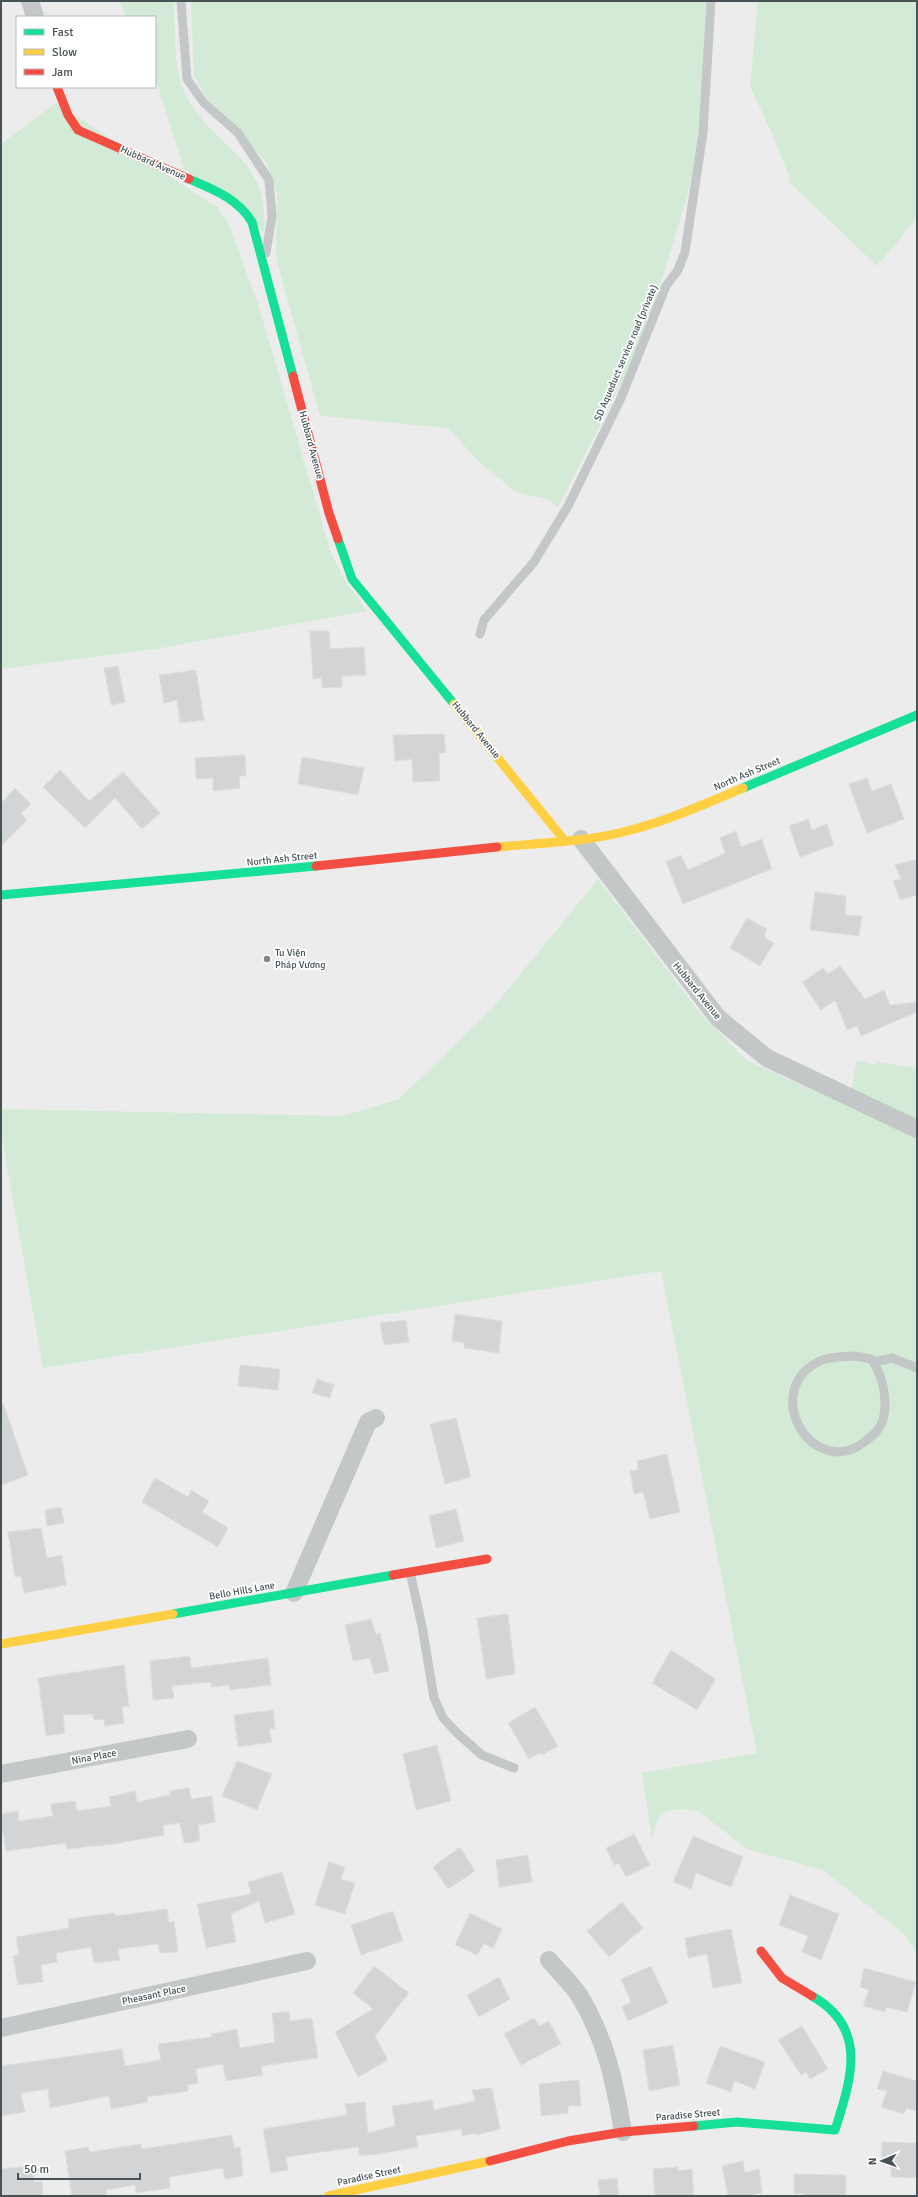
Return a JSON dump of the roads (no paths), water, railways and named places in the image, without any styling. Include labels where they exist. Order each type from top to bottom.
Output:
[{"type":"street","points":[[30,1],[35,16]]},
{"type":"street","name":"Hubbard Avenue","points":[[57,88],[68,115],[78,130],[230,197],[246,212],[252,222],[329,513],[352,579],[573,840],[718,1018],[767,1058],[917,1129]]},
{"type":"street","name":"North Ash Street","points":[[1,895],[605,836],[632,830],[697,807],[917,715]]},
{"type":"street","points":[[294,1593],[368,1422],[376,1418]]},
{"type":"street","name":"Bello Hills Lane","points":[[1,1644],[487,1559]]},
{"type":"street","name":"Nina Place","points":[[1,1774],[188,1739]]},
{"type":"street","name":"Paradise Street","points":[[328,2196],[471,2166],[568,2142],[623,2132],[737,2122],[835,2130],[849,2087],[853,2059],[850,2037],[837,2015],[819,2000],[782,1978],[761,1951]]},
{"type":"street","points":[[549,1960],[579,1995],[602,2039],[615,2080],[623,2132]]},
{"type":"street","name":"Pheasant Place","points":[[1,2028],[307,1961]]},
{"type":"lane","points":[[182,1],[187,80],[204,103],[238,134],[269,180],[272,216],[264,270]]},
{"type":"lane","name":"SD Aqueduct service road (private)","points":[[480,634],[484,620],[534,562],[568,506],[622,398],[666,286],[678,270],[685,252],[703,133],[711,1]]},
{"type":"lane","points":[[874,1362],[877,1367],[885,1402],[882,1420],[873,1436],[858,1447],[840,1451],[822,1448],[807,1438],[798,1426],[792,1406],[795,1388],[805,1372],[819,1361],[828,1358],[856,1356],[871,1359],[874,1362],[892,1358],[917,1368]]},
{"type":"lane","points":[[410,1572],[422,1626],[434,1698],[443,1718],[482,1756],[514,1768]]},
{"type":"place","name":"Tu Viện Pháp Vương","points":[[267,959]]}]
